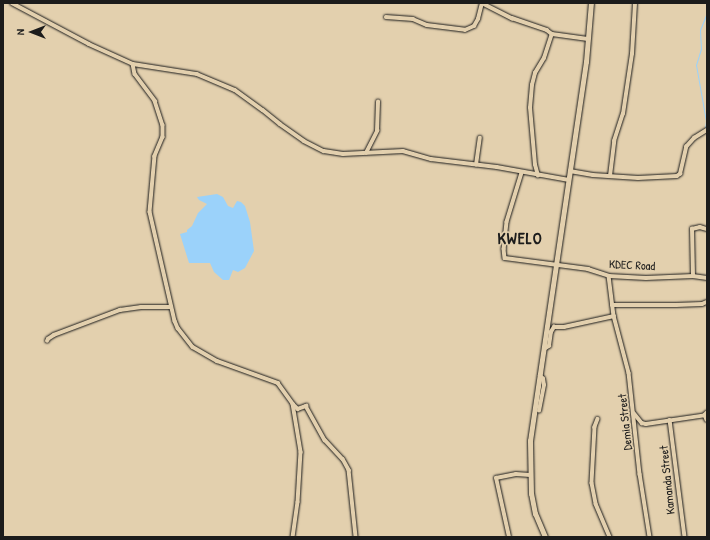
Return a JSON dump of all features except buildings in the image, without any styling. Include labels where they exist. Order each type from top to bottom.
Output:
[{"type":"main road","points":[[545,537],[533,504],[530,474],[532,426],[586,62],[591,3]]},
{"type":"street","points":[[12,3],[89,44],[133,64],[197,74],[231,88],[304,141],[324,151],[343,154],[403,151],[430,159],[569,180]]},
{"type":"street","points":[[386,17],[413,19],[427,25],[465,30],[474,26],[478,20],[482,3],[512,18],[547,30],[552,34],[588,39]]},
{"type":"street","points":[[610,176],[614,141],[623,114],[624,96],[632,54],[635,3]]},
{"type":"street","points":[[538,176],[535,165],[531,117],[532,85],[535,73],[544,58],[552,34]]},
{"type":"street","points":[[133,64],[135,74],[155,101],[163,125],[163,137],[155,156],[150,212],[171,307],[178,328],[193,347],[217,361],[278,383],[298,409],[306,406],[325,440],[343,459],[349,470],[356,537]]},
{"type":"street","points":[[366,153],[377,131],[378,102]]},
{"type":"street","points":[[570,171],[643,178],[677,176],[680,174],[686,147],[694,138],[707,130]]},
{"type":"street","points":[[476,165],[480,138]]},
{"type":"street","name":"KDEC Road","points":[[522,173],[507,222],[504,249],[505,258],[588,269],[610,276],[646,278],[693,276],[707,278]]},
{"type":"street","points":[[693,276],[692,229],[700,227],[707,229]]},
{"type":"street","name":"Demia Street","points":[[610,276],[612,306],[629,373],[640,474],[650,537]]},
{"type":"street","points":[[612,306],[702,304],[707,302]]},
{"type":"street","points":[[47,341],[54,335],[120,310],[142,307],[171,307]]},
{"type":"street","points":[[544,349],[549,346],[551,332],[554,327],[564,327],[614,316]]},
{"type":"street","points":[[539,410],[544,385],[543,379],[540,376]]},
{"type":"street","points":[[293,404],[301,452],[298,502],[293,537]]},
{"type":"street","points":[[634,413],[644,424],[706,414],[707,420]]},
{"type":"street","points":[[598,419],[595,427],[592,483],[596,504],[610,537]]},
{"type":"street","name":"Kamanda Street","points":[[670,420],[685,537]]},
{"type":"street","points":[[509,537],[496,478],[516,474],[530,474]]},
{"type":"water","points":[[217,194],[223,197],[228,206],[233,208],[237,201],[241,202],[245,206],[250,222],[254,251],[245,268],[238,272],[233,270],[229,280],[223,280],[214,272],[210,263],[189,263],[180,234],[187,232],[187,230],[192,226],[198,213],[207,204],[199,200],[197,197]]},
{"type":"waterway","points":[[705,130],[706,121],[696,65],[701,49],[700,30],[707,13]]},
{"type":"waterway","points":[[706,133],[707,141]]},
{"type":"district","name":"KWELO","points":[[520,238]]}]
